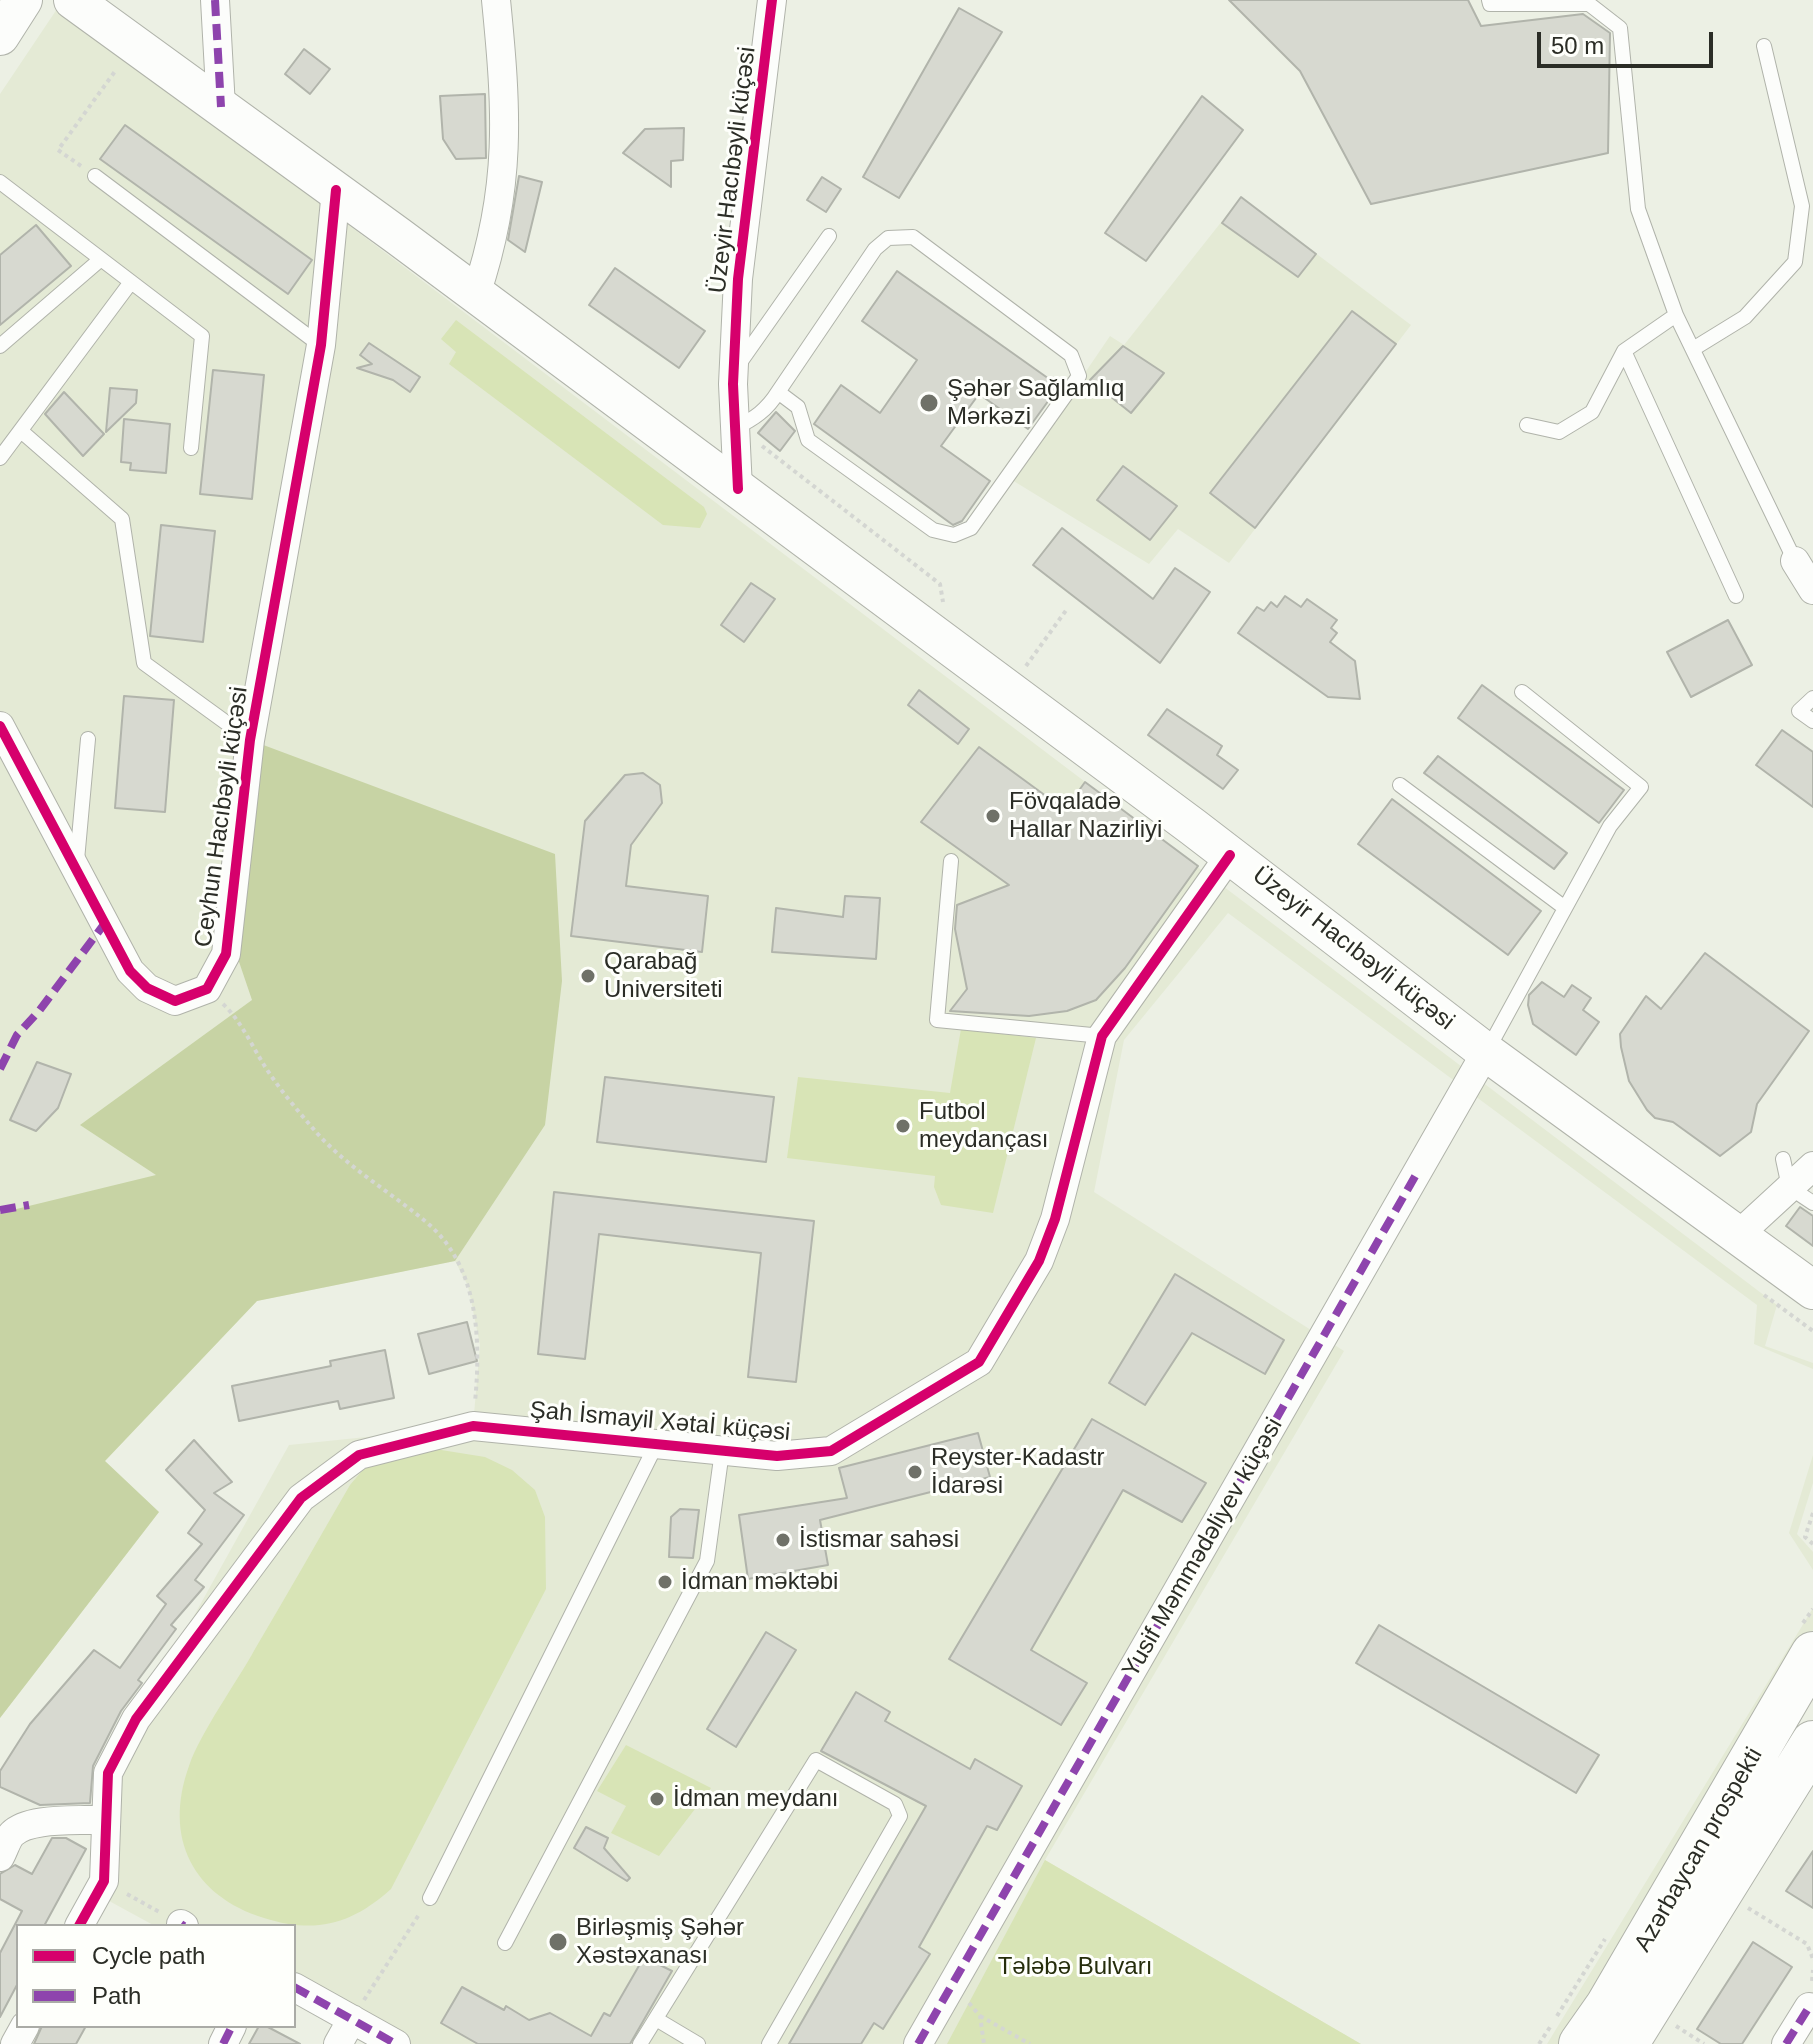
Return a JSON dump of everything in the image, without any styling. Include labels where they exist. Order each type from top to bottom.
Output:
[{"type":"main road","points":[[0,36],[23,0]]},
{"type":"main road","name":"Üzeyir Hacıbəyli küçəsi","points":[[73,0],[336,190],[1230,855],[1486,1052],[1813,1290]]},
{"type":"main road","name":"Azərbaycan prospekti","points":[[1581,2044],[1607,2007],[1813,1654]]},
{"type":"main road","name":"Azərbaycan prospekti","points":[[1626,2044],[1813,1743]]},
{"type":"street","points":[[215,0],[221,107]]},
{"type":"street","points":[[476,294],[497,219],[506,163],[507,103],[496,0]]},
{"type":"street","name":"Üzeyir Hacıbəyli küçəsi","points":[[738,489],[734,371],[738,279],[772,0]]},
{"type":"street","name":"Ceyhun Hacıbəyli küçəsi","points":[[207,989],[226,954],[250,740],[321,345],[336,190]]},
{"type":"street","points":[[1795,561],[1813,590]]},
{"type":"street","points":[[0,726],[130,971],[147,988],[175,1001],[207,989]]},
{"type":"street","name":"Şah İsmayil Xətaİ küçəsi","points":[[80,1924],[104,1881],[108,1773],[136,1719],[301,1498],[359,1455],[473,1426],[655,1447],[777,1456],[831,1451],[979,1362],[1039,1261],[1055,1219],[1102,1036],[1230,855]]},
{"type":"street","name":"Yusif Məmmədəliyev küçəsi","points":[[918,2044],[1486,1052]]},
{"type":"street","points":[[1737,1236],[1813,1166]]},
{"type":"street","points":[[0,1857],[13,1833],[35,1822],[106,1819]]},
{"type":"street","points":[[296,1988],[396,2044]]},
{"type":"street","points":[[1786,2044],[1809,2007]]},
{"type":"street","points":[[338,2044],[352,2019]]},
{"type":"lane","points":[[1489,0],[1490,4],[1589,4],[1620,28],[1638,209],[1676,315],[1795,561]]},
{"type":"lane","points":[[1693,349],[1745,317],[1795,262],[1802,206],[1764,46]]},
{"type":"lane","points":[[95,176],[321,345]]},
{"type":"lane","points":[[0,182],[202,336],[191,448]]},
{"type":"lane","points":[[734,371],[829,236]]},
{"type":"lane","points":[[735,428],[755,418],[778,392],[875,249],[882,241],[896,236],[913,237],[1071,355],[1079,376],[971,528],[954,535],[933,530],[808,440],[798,407],[778,392]]},
{"type":"lane","points":[[0,346],[101,259]]},
{"type":"lane","points":[[0,458],[131,282]]},
{"type":"lane","points":[[1527,425],[1559,432],[1592,412],[1624,351],[1676,315]]},
{"type":"lane","points":[[1624,351],[1736,596]]},
{"type":"lane","points":[[21,431],[122,519],[144,663],[250,740]]},
{"type":"lane","points":[[1486,1052],[1610,826],[1641,787],[1522,692]]},
{"type":"lane","points":[[1813,698],[1799,711],[1813,721]]},
{"type":"lane","points":[[76,868],[88,739]]},
{"type":"lane","points":[[1400,785],[1565,908]]},
{"type":"lane","points":[[951,861],[937,1020],[1102,1036]]},
{"type":"lane","points":[[1783,1159],[1789,1187],[1813,1203]]},
{"type":"lane","points":[[430,1898],[655,1447]]},
{"type":"lane","points":[[505,1943],[707,1561],[722,1451]]},
{"type":"lane","points":[[640,2044],[816,1760],[895,1804],[900,1816],[769,2044]]},
{"type":"lane","points":[[656,2019],[698,2044]]},
{"type":"path","points":[[95,176],[58,150],[123,62]]},
{"type":"path","points":[[1023,671],[1067,609]]},
{"type":"path","points":[[207,989],[230,1011],[272,1076],[319,1136],[428,1223],[447,1247],[468,1286],[480,1345],[473,1426]]},
{"type":"path","points":[[1813,1513],[1805,1537],[1813,1544]]},
{"type":"path","points":[[104,1881],[180,1924]]},
{"type":"path","points":[[352,2019],[430,1898]]},
{"type":"path","points":[[1742,1904],[1807,1944],[1813,1959]]},
{"type":"path","points":[[984,2044],[980,2016],[1030,2044]]},
{"type":"path","points":[[1667,2021],[1704,2044]]},
{"type":"shaded area","name":"Qarabağ Universiteti","points":[[59,6],[1777,1305],[1765,1346],[1813,1363],[1813,1369],[1754,1344],[1757,1305],[1228,913],[1124,1040],[1094,1192],[1344,1351],[1045,1860],[1361,2044],[369,2044],[296,2004],[296,1924],[151,1924],[89,1890],[107,1772],[289,1445],[473,1426],[480,1345],[468,1286],[455,1261],[257,1301],[105,1461],[159,1512],[0,1718],[0,94]]},
{"type":"shaded area","points":[[1241,197],[1411,325],[1229,563],[1178,529],[1149,564],[1012,480],[1110,336],[1124,345]]},
{"type":"shaded area","points":[[1813,1455],[1813,1483],[1797,1534],[1813,1552],[1813,1570],[1789,1533]]},
{"type":"shaded area","points":[[1813,1608],[1813,1630],[1564,2044],[1547,2044]]},
{"type":"green space","points":[[456,320],[704,507],[707,514],[700,528],[663,525],[449,364],[456,352],[441,339]]},
{"type":"green space","points":[[250,740],[555,854],[562,981],[545,1125],[455,1261],[257,1301],[105,1461],[159,1512],[0,1718],[0,1213],[156,1175],[80,1125],[252,1000],[235,950]]},
{"type":"green space","name":"Futbol meydançası","points":[[961,1029],[1036,1038],[993,1213],[941,1205],[934,1187],[935,1176],[787,1158],[798,1077],[950,1093]]},
{"type":"green space","points":[[435,1449],[485,1457],[512,1470],[535,1490],[545,1517],[546,1589],[391,1889],[361,1911],[332,1923],[282,1923],[239,1908],[202,1879],[190,1861],[183,1840],[180,1817],[182,1792],[194,1753],[210,1723],[350,1485],[367,1465]]},
{"type":"green space","name":"İdman meydanı","points":[[626,1745],[711,1788],[659,1856],[611,1833],[626,1806],[597,1791]]},
{"type":"green space","name":"Tələbə Bulvarı","points":[[1045,1860],[1361,2044],[947,2044]]},
{"type":"building","points":[[1229,0],[1468,0],[1481,26],[1583,14],[1610,33],[1608,153],[1371,204],[1300,71]]},
{"type":"building","points":[[959,8],[1002,32],[899,198],[863,177]]},
{"type":"building","points":[[304,49],[330,69],[310,94],[285,74]]},
{"type":"building","points":[[485,94],[486,158],[456,159],[443,139],[440,96]]},
{"type":"building","points":[[1202,96],[1243,130],[1146,261],[1105,233]]},
{"type":"building","points":[[125,125],[312,260],[288,294],[100,159]]},
{"type":"building","points":[[684,128],[683,160],[671,161],[671,187],[623,153],[645,129]]},
{"type":"building","points":[[519,176],[542,182],[525,252],[508,240]]},
{"type":"building","points":[[822,177],[841,189],[826,212],[807,200]]},
{"type":"building","points":[[1241,197],[1316,254],[1298,277],[1222,223]]},
{"type":"building","points":[[36,225],[71,266],[0,325],[0,255]]},
{"type":"building","points":[[615,268],[705,331],[679,368],[589,305]]},
{"type":"building","name":"Şəhər Sağlamlıq Mərkəzi","points":[[897,271],[1059,386],[1028,429],[979,394],[941,446],[990,481],[962,521],[953,525],[814,424],[841,385],[880,413],[917,360],[862,321]]},
{"type":"building","points":[[1352,311],[1396,344],[1255,528],[1210,493]]},
{"type":"building","points":[[369,343],[420,377],[410,392],[393,380],[357,368],[372,364],[360,355]]},
{"type":"building","points":[[1123,346],[1164,373],[1131,413],[1090,380]]},
{"type":"building","points":[[213,370],[264,375],[252,499],[200,494]]},
{"type":"building","points":[[110,388],[137,390],[136,403],[106,432]]},
{"type":"building","points":[[64,392],[104,434],[83,456],[45,414]]},
{"type":"building","points":[[776,412],[795,431],[780,451],[758,433]]},
{"type":"building","points":[[124,419],[170,424],[166,473],[130,470],[131,463],[121,462]]},
{"type":"building","points":[[1123,466],[1177,506],[1150,540],[1097,500]]},
{"type":"building","points":[[161,525],[215,531],[203,642],[150,636]]},
{"type":"building","points":[[1062,528],[1153,599],[1175,568],[1210,592],[1160,663],[1033,565]]},
{"type":"building","points":[[751,583],[775,599],[744,642],[721,625]]},
{"type":"building","points":[[1285,596],[1301,607],[1307,599],[1337,620],[1331,628],[1337,633],[1330,642],[1355,661],[1360,699],[1328,697],[1238,633],[1257,607],[1264,611],[1271,602],[1277,607]]},
{"type":"building","points":[[1728,620],[1752,665],[1691,697],[1667,652]]},
{"type":"building","points":[[1482,685],[1624,790],[1599,823],[1458,718]]},
{"type":"building","points":[[919,690],[969,729],[958,744],[908,705]]},
{"type":"building","points":[[124,696],[174,700],[165,812],[115,808]]},
{"type":"building","points":[[1167,709],[1222,746],[1217,755],[1238,770],[1223,789],[1148,735]]},
{"type":"building","points":[[1782,730],[1813,752],[1813,807],[1756,765]]},
{"type":"building","points":[[979,747],[1065,810],[1085,782],[1198,866],[1125,968],[1096,1000],[1067,1011],[1029,1016],[950,1011],[967,989],[955,929],[957,905],[1009,885],[921,822]]},
{"type":"building","points":[[1438,756],[1567,853],[1554,869],[1424,773]]},
{"type":"building","points":[[643,773],[660,785],[662,803],[631,845],[626,886],[708,896],[702,952],[571,936],[585,821],[625,775]]},
{"type":"building","points":[[1392,799],[1541,911],[1508,955],[1358,844]]},
{"type":"building","points":[[845,896],[880,898],[876,959],[772,952],[776,908],[843,917]]},
{"type":"building","points":[[1705,953],[1809,1031],[1757,1104],[1751,1132],[1720,1156],[1673,1122],[1655,1118],[1647,1110],[1629,1081],[1620,1034],[1646,996],[1661,1009]]},
{"type":"building","points":[[1542,982],[1564,997],[1572,985],[1591,998],[1583,1010],[1599,1022],[1576,1055],[1533,1024],[1529,995]]},
{"type":"building","points":[[37,1062],[71,1074],[58,1108],[36,1131],[10,1120]]},
{"type":"building","points":[[605,1077],[774,1097],[766,1162],[597,1142]]},
{"type":"building","points":[[554,1192],[814,1221],[796,1382],[748,1377],[761,1253],[599,1234],[585,1359],[538,1354]]},
{"type":"building","points":[[1800,1207],[1813,1216],[1813,1246],[1786,1226]]},
{"type":"building","points":[[1175,1274],[1284,1340],[1265,1374],[1192,1333],[1145,1405],[1109,1383]]},
{"type":"building","points":[[467,1322],[477,1361],[429,1374],[418,1334]]},
{"type":"building","points":[[385,1350],[394,1398],[340,1409],[338,1401],[239,1421],[232,1386],[331,1366],[330,1361]]},
{"type":"building","points":[[1092,1419],[1206,1483],[1182,1522],[1123,1490],[1031,1650],[1087,1683],[1061,1725],[949,1659]]},
{"type":"building","points":[[978,1433],[990,1477],[820,1520],[828,1565],[748,1579],[739,1515],[847,1498],[839,1468]]},
{"type":"building","points":[[194,1440],[232,1482],[214,1493],[244,1515],[195,1580],[204,1587],[171,1625],[176,1629],[138,1680],[142,1683],[121,1711],[93,1766],[90,1803],[40,1805],[0,1787],[0,1771],[30,1724],[94,1650],[120,1668],[166,1604],[157,1596],[202,1544],[188,1533],[205,1510],[166,1470]]},
{"type":"building","points":[[680,1509],[699,1510],[693,1558],[669,1557],[671,1517]]},
{"type":"building","points":[[1379,1625],[1599,1755],[1576,1793],[1356,1663]]},
{"type":"building","points":[[766,1632],[796,1650],[736,1747],[707,1729]]},
{"type":"building","points":[[856,1692],[890,1712],[885,1721],[970,1769],[975,1759],[1022,1786],[997,1830],[987,1826],[919,1947],[930,1954],[883,2029],[874,2023],[861,2044],[789,2044],[926,1806],[821,1751]]},
{"type":"building","points":[[586,1827],[608,1838],[604,1848],[630,1878],[627,1881],[574,1848]]},
{"type":"building","points":[[52,1838],[66,1838],[86,1849],[45,1924],[16,1924],[16,1987],[0,2017],[0,1953],[22,1911],[0,1899],[0,1874],[15,1865],[32,1874]]},
{"type":"building","points":[[1813,1851],[1813,1908],[1786,1891]]},
{"type":"building","points":[[1753,1942],[1792,1967],[1742,2044],[1721,2044],[1697,2029]]},
{"type":"building","points":[[644,1957],[672,1971],[630,2044],[478,2044],[441,2023],[462,1987],[529,2020],[550,2013],[591,2036],[604,2013],[610,2016]]},
{"type":"building","points":[[41,2028],[85,2028],[76,2044],[34,2044]]},
{"type":"building","points":[[258,2028],[270,2028],[300,2044],[249,2044]]},
{"type":"marked path","points":[[215,0],[221,107]]},
{"type":"marked path","points":[[0,1069],[17,1035],[39,1011],[105,923]]},
{"type":"marked path","points":[[918,2044],[1417,1173]]},
{"type":"marked path","points":[[0,1210],[29,1205]]},
{"type":"marked path","points":[[296,1988],[396,2044]]},
{"type":"marked path","points":[[1786,2044],[1809,2007]]},
{"type":"marked path","points":[[223,2044],[231,2028]]},
{"type":"cycle path","points":[[738,489],[733,384],[738,279],[772,0]]},
{"type":"cycle path","points":[[0,726],[130,971],[147,988],[175,1001],[207,989],[226,954],[250,740],[321,345],[336,190]]},
{"type":"cycle path","points":[[80,1924],[104,1881],[108,1773],[136,1719],[301,1498],[359,1455],[473,1426],[777,1456],[831,1451],[979,1362],[1039,1261],[1055,1219],[1102,1036],[1230,855]]},
{"type":"place","name":"Şəhər Sağlamlıq Mərkəzi","points":[[929,403]]},
{"type":"place","name":"Fövqaladə Hallar Nazirliyi","points":[[993,816]]},
{"type":"place","name":"Qarabağ Universiteti","points":[[588,976]]},
{"type":"place","name":"Futbol meydançası","points":[[903,1126]]},
{"type":"place","name":"Reyster-Kadastr İdarəsi","points":[[915,1472]]},
{"type":"place","name":"İstismar sahəsi","points":[[783,1540]]},
{"type":"place","name":"İdman məktəbi","points":[[665,1582]]},
{"type":"place","name":"İdman meydanı","points":[[657,1799]]},
{"type":"place","name":"Birləşmiş Şəhər Xəstəxanası","points":[[558,1942]]}]
